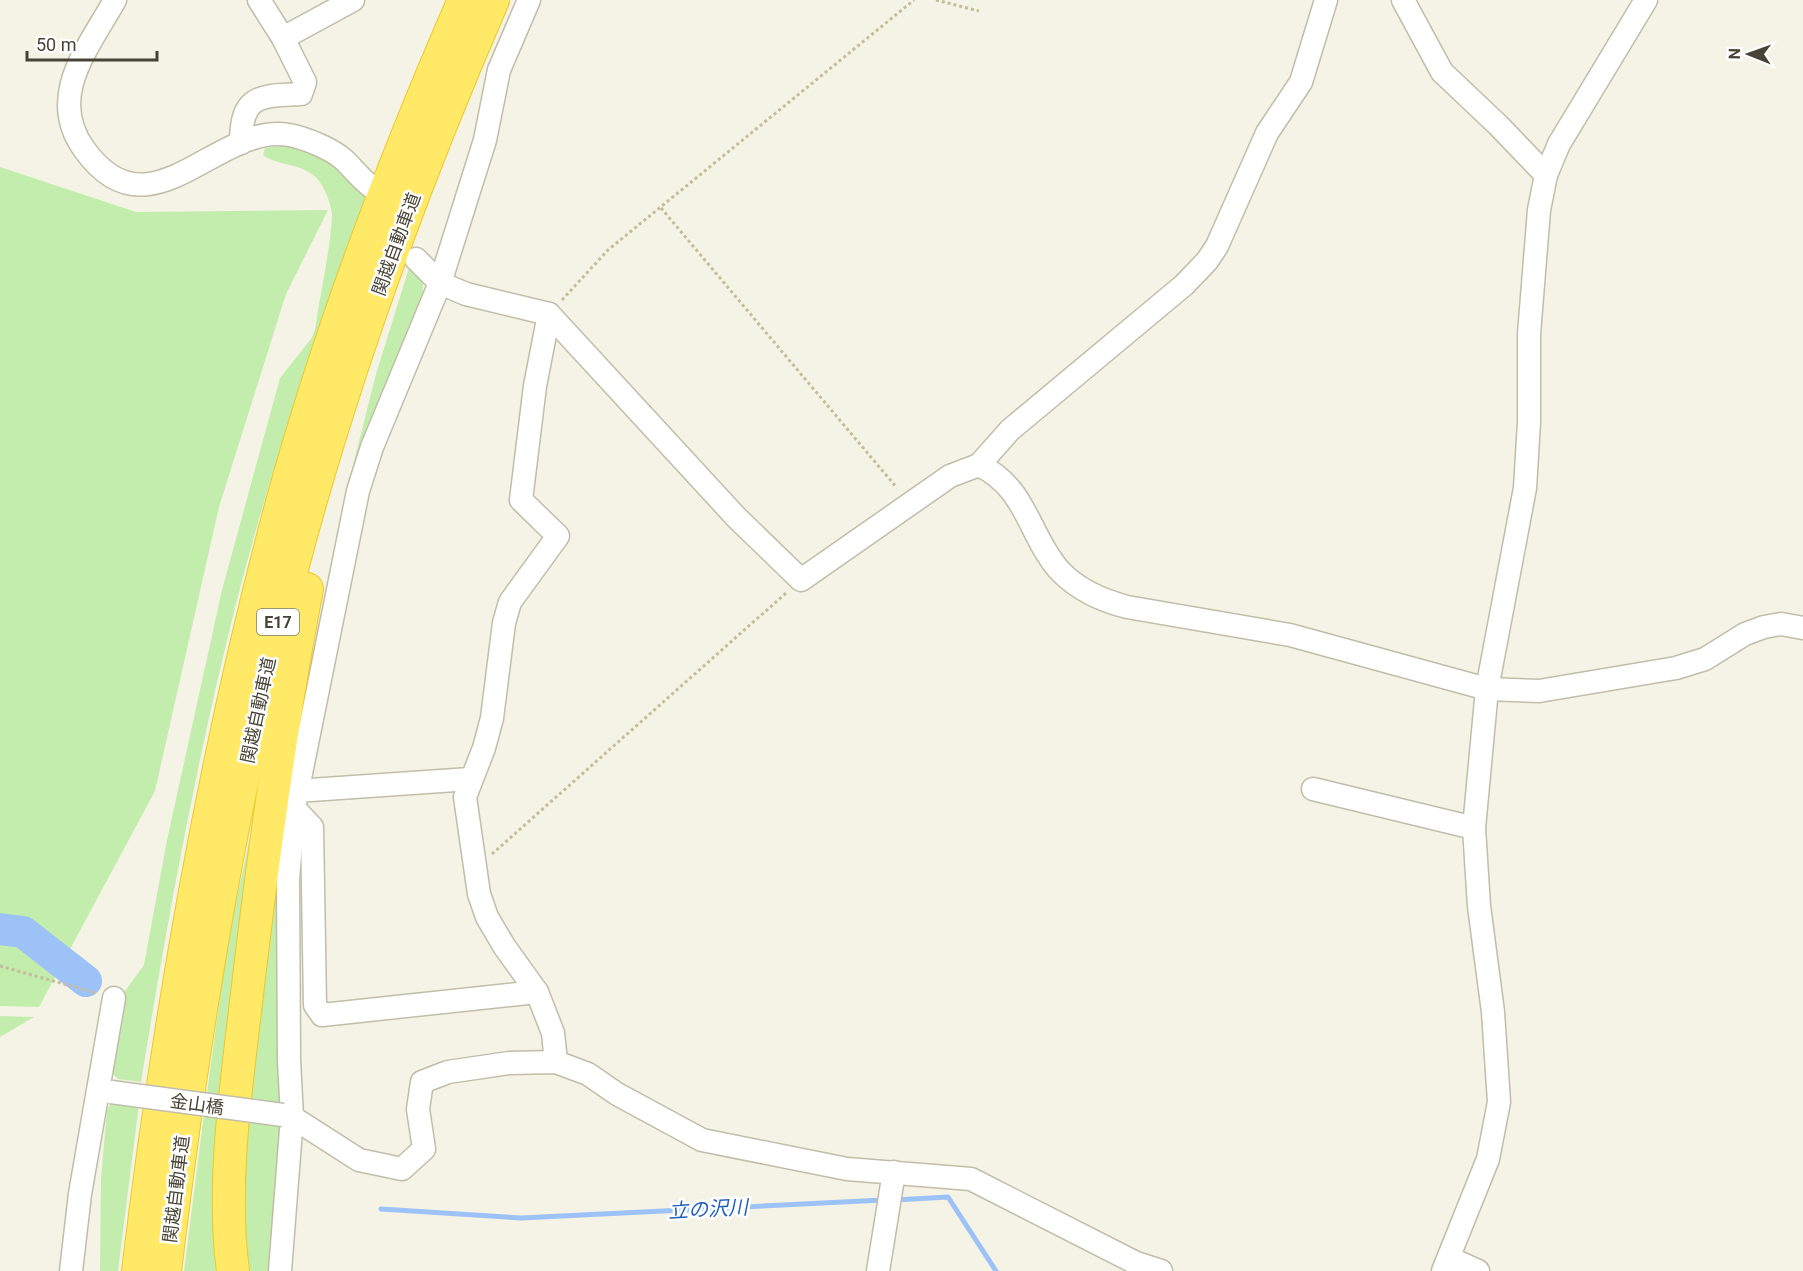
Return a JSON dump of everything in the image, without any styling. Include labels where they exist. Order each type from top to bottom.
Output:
[{"type":"highway","name":"関越自動車道","points":[[138,1271],[149,1182],[192,906],[222,754],[275,530],[352,285],[435,67],[464,0]]},
{"type":"highway","name":"関越自動車道","points":[[165,1271],[214,926],[248,755],[276,631],[307,518],[376,299],[418,182],[493,0]]},
{"type":"highway","points":[[233,1271],[230,1186],[237,1086],[269,821],[314,556],[335,460],[376,299]]},
{"type":"street","points":[[116,0],[69,86],[69,112],[73,134],[102,169],[125,181],[146,184],[165,182],[241,143],[263,137],[287,135],[308,141],[341,157],[372,187]]},
{"type":"street","points":[[241,143],[243,115],[249,105],[260,97],[301,94],[305,82],[283,38],[259,0]]},
{"type":"street","points":[[283,38],[353,0]]},
{"type":"street","points":[[280,1271],[288,1116],[288,879],[295,800],[358,491],[372,447],[440,283],[484,140],[499,70],[530,0]]},
{"type":"street","points":[[416,260],[440,283],[466,294],[549,314],[736,517],[801,580],[950,476],[979,465],[1010,430],[1184,285],[1207,261],[1226,230],[1267,133],[1301,82],[1326,0]]},
{"type":"street","points":[[1403,0],[1442,72],[1546,175]]},
{"type":"street","points":[[1478,1271],[1446,1265],[1488,1159],[1499,1102],[1493,1012],[1479,906],[1474,828],[1487,689],[1525,488],[1529,422],[1529,334],[1539,210],[1546,175],[1559,144],[1646,0]]},
{"type":"street","points":[[549,314],[535,386],[521,500],[558,536],[510,602],[504,623],[492,718],[484,748],[465,796],[478,894],[487,917],[504,946],[537,992],[553,1033],[556,1062]]},
{"type":"street","points":[[979,465],[1002,477],[1059,569],[1074,583],[1102,600],[1127,607],[1290,635],[1487,689],[1539,692],[1676,668],[1705,659],[1744,634],[1764,627],[1781,624],[1803,628]]},
{"type":"street","points":[[295,800],[470,779]]},
{"type":"street","points":[[1313,789],[1474,828]]},
{"type":"street","points":[[295,800],[312,827],[315,1005],[322,1016],[537,992]]},
{"type":"street","points":[[71,1271],[80,1194],[105,1094],[114,998]]},
{"type":"street","points":[[288,1116],[359,1161],[402,1169],[424,1149],[418,1109],[422,1082],[448,1072],[509,1064],[556,1062],[588,1074],[617,1094],[702,1140],[847,1168],[971,1179],[1136,1263],[1161,1271]]},
{"type":"street","name":"金山橋","points":[[105,1094],[288,1116]]},
{"type":"street","points":[[878,1271],[894,1172]]},
{"type":"path","points":[[549,314],[608,250],[914,0]]},
{"type":"path","points":[[936,0],[979,11]]},
{"type":"path","points":[[660,208],[910,504]]},
{"type":"path","points":[[471,852],[489,857],[801,580]]},
{"type":"path","points":[[0,966],[114,998]]},
{"type":"green space","points":[[282,146],[308,152],[329,162],[366,197],[280,450],[236,604],[183,842],[141,1082],[118,1079],[112,1073],[122,995],[144,965],[167,840],[222,590],[280,378],[311,339],[315,330],[332,211],[329,200],[317,178],[301,168],[269,159],[263,155],[265,148]]},
{"type":"green space","points":[[0,167],[136,212],[328,210],[286,294],[219,507],[155,791],[39,1007],[0,1006]]},
{"type":"green space","points":[[410,265],[423,281],[423,296],[350,489],[347,489],[376,374]]},
{"type":"green space","points":[[269,748],[224,1095],[207,1093],[227,945]]},
{"type":"green space","points":[[277,859],[282,1103],[248,1099]]},
{"type":"green space","points":[[0,1016],[34,1017],[0,1037]]},
{"type":"green space","points":[[112,1102],[139,1104],[118,1271],[100,1271],[101,1180],[107,1110]]},
{"type":"green space","points":[[204,1114],[221,1115],[218,1271],[184,1271]]},
{"type":"green space","points":[[247,1123],[282,1124],[272,1271],[245,1271],[241,1215]]},
{"type":"waterway","name":"立の沢川","points":[[0,929],[23,932],[86,981]]},
{"type":"waterway","name":"立の沢川","points":[[895,1200],[948,1197],[996,1271]]},
{"type":"waterway","name":"立の沢川","points":[[381,1209],[521,1218],[883,1200]]}]
